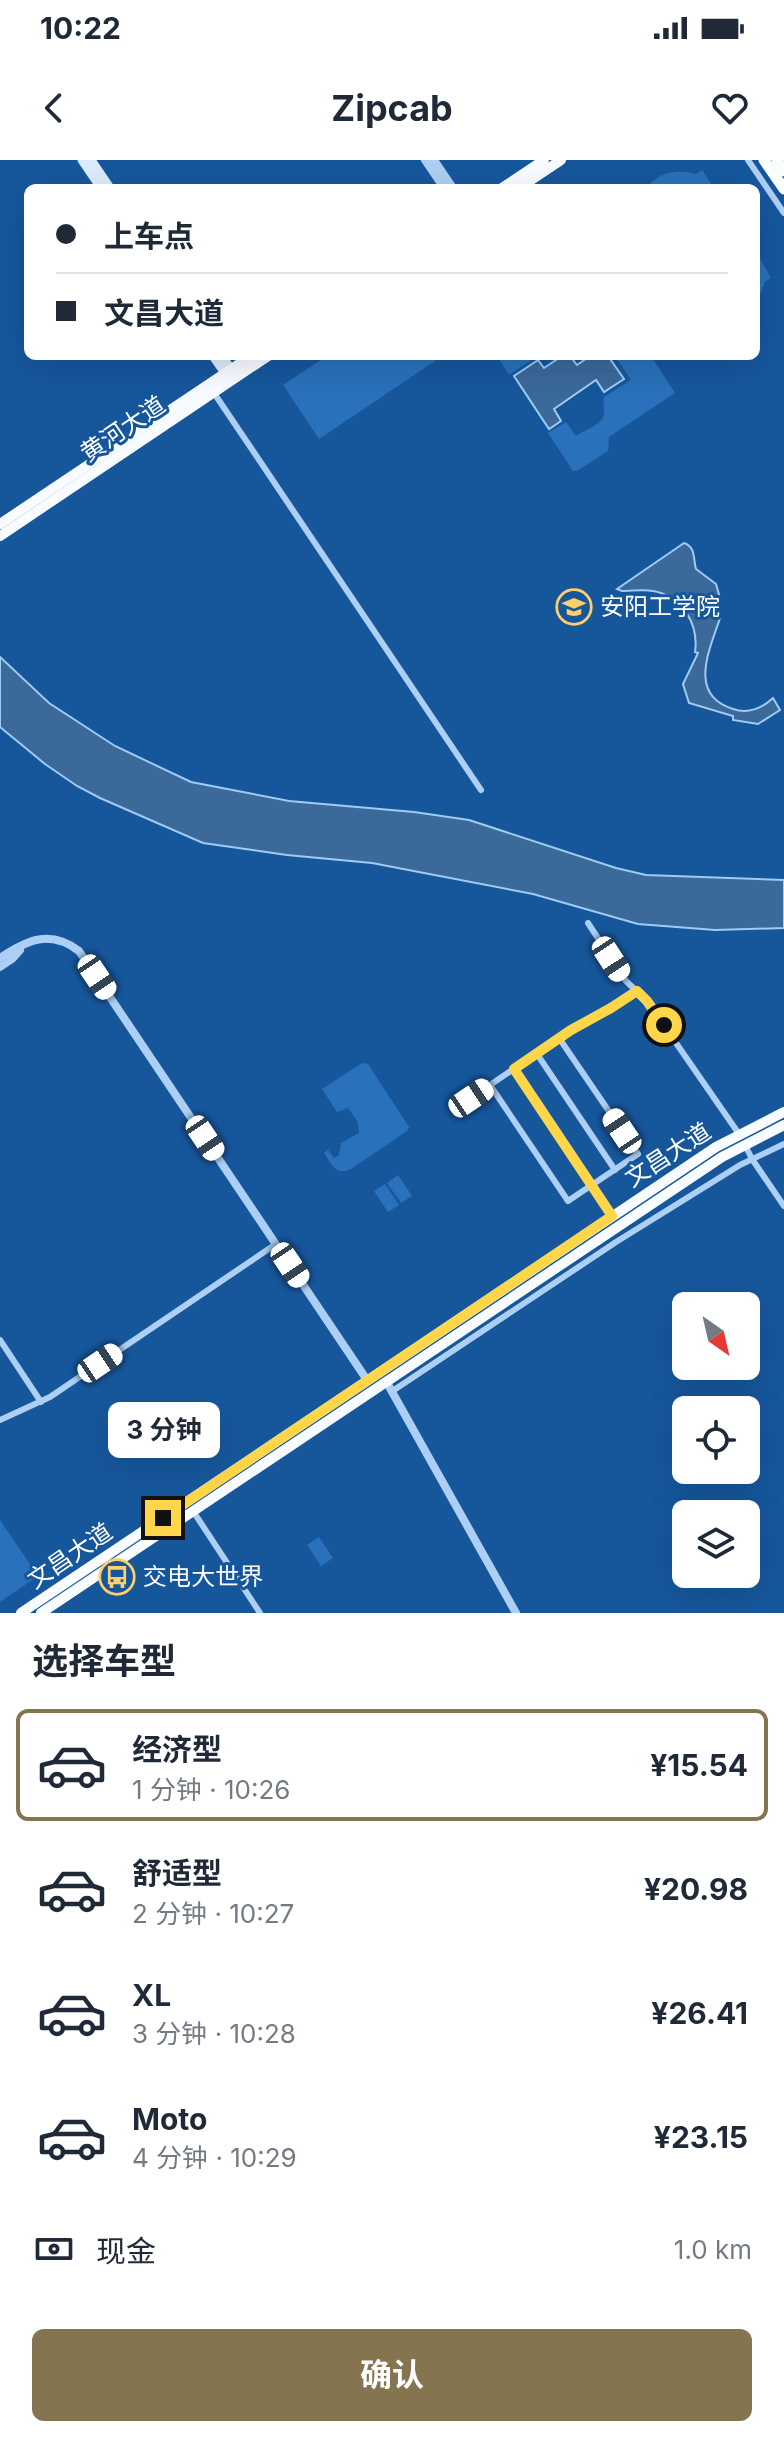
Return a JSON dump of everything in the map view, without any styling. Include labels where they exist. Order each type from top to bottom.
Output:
[{"type":"highway","points":[[764,160],[784,189]]},
{"type":"highway","points":[[777,160],[784,171]]},
{"type":"main road","points":[[82,160],[98,184]]},
{"type":"main road","points":[[91,160],[107,184]]},
{"type":"main road","points":[[508,184],[544,160]]},
{"type":"main road","points":[[525,184],[561,160]]},
{"type":"main road","points":[[217,360],[231,376]]},
{"type":"main road","points":[[224,360],[231,376]]},
{"type":"main road","name":"黄河大道","points":[[0,536],[214,393],[247,360]]},
{"type":"main road","name":"黄河大道","points":[[0,524],[261,360]]},
{"type":"main road","name":"文昌大道","points":[[21,1613],[612,1216],[784,1112]]},
{"type":"main road","name":"文昌大道","points":[[41,1613],[193,1511],[388,1387],[742,1139],[784,1125]]},
{"type":"street","points":[[425,160],[441,184]]},
{"type":"street","points":[[434,160],[450,184]]},
{"type":"street","points":[[748,160],[784,213]]},
{"type":"street","points":[[214,393],[481,790]]},
{"type":"street","points":[[588,923],[626,981],[647,1001],[784,1206]]},
{"type":"street","points":[[0,958],[34,940],[53,938],[79,951],[367,1380]]},
{"type":"street","points":[[0,967],[23,946]]},
{"type":"street","points":[[471,1098],[559,1038],[637,991]]},
{"type":"street","points":[[490,1085],[568,1201],[615,1170],[638,1154],[559,1038]]},
{"type":"street","points":[[537,1054],[615,1170]]},
{"type":"street","points":[[514,1069],[612,1216]]},
{"type":"street","points":[[516,1613],[388,1387],[616,1242],[752,1159],[784,1144]]},
{"type":"street","points":[[0,1420],[41,1402],[276,1244]]},
{"type":"street","points":[[0,1340],[41,1402]]},
{"type":"street","points":[[193,1511],[260,1613]]},
{"type":"shaded area","points":[[702,170],[711,184],[650,184],[669,173],[696,174]]},
{"type":"shaded area","points":[[760,259],[771,278],[765,282],[760,294]]},
{"type":"shaded area","points":[[321,360],[437,360],[319,439],[283,385]]},
{"type":"shaded area","points":[[500,360],[531,360],[509,375]]},
{"type":"shaded area","points":[[538,360],[544,368],[556,360],[573,360],[577,365],[584,360],[611,360],[624,379],[604,392],[596,380],[554,409],[561,421],[549,429],[514,376]]},
{"type":"shaded area","points":[[618,360],[654,360],[675,393],[609,437],[608,451],[573,471],[548,433],[566,422],[576,436],[595,425],[604,412],[604,397],[631,380]]},
{"type":"shaded area","points":[[684,543],[692,550],[696,569],[716,584],[720,598],[720,618],[706,670],[710,693],[719,702],[744,711],[759,708],[773,698],[780,710],[758,724],[733,720],[733,716],[689,703],[683,684],[698,653],[695,652],[694,631],[686,613],[663,594],[649,590],[617,589]]},
{"type":"shaded area","points":[[0,657],[49,703],[115,746],[191,782],[289,801],[469,820],[646,875],[784,880],[784,928],[715,930],[638,924],[533,894],[372,863],[203,843],[77,786],[0,727]]},
{"type":"shaded area","points":[[362,1063],[368,1064],[409,1127],[351,1169],[342,1171],[335,1168],[324,1153],[328,1150],[334,1158],[339,1155],[341,1143],[359,1133],[358,1122],[348,1108],[337,1112],[322,1089]]},
{"type":"shaded area","points":[[398,1175],[412,1196],[401,1203],[387,1183]]},
{"type":"shaded area","points":[[385,1184],[399,1205],[388,1212],[374,1191]]},
{"type":"shaded area","points":[[0,1520],[38,1576],[0,1602]]},
{"type":"shaded area","points":[[319,1537],[333,1558],[321,1566],[307,1545]]},
{"type":"place","name":"安阳工学院","points":[[574,607]]},
{"type":"place","name":"交电大世界","points":[[117,1577]]},
{"type":"route","points":[[163,1518],[612,1216],[514,1069],[571,1030],[637,991],[664,1025]]}]
